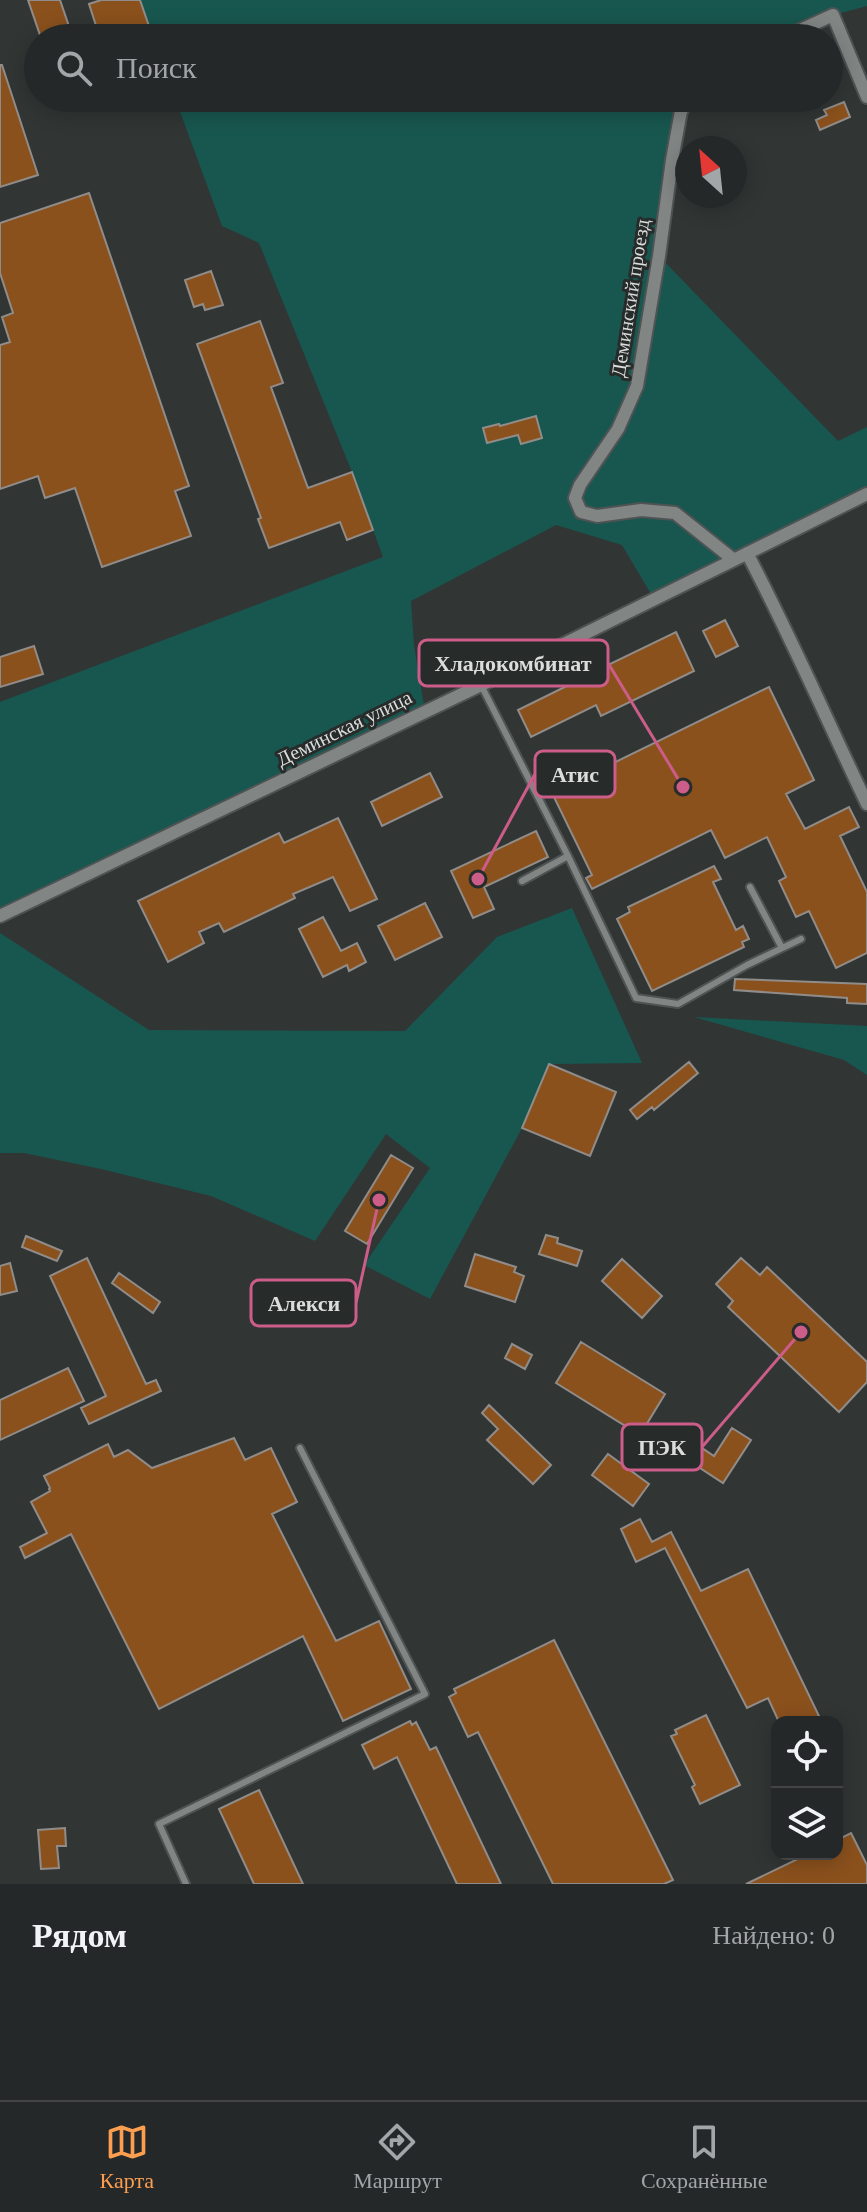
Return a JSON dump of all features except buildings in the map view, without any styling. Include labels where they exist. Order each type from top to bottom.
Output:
[{"type":"street","points":[[813,24],[833,15],[837,24]]},
{"type":"street","points":[[843,39],[867,97]]},
{"type":"street","name":"Деминский проезд","points":[[681,112],[637,386],[618,429],[580,485],[575,498],[581,512],[597,516],[641,510],[675,513],[734,560]]},
{"type":"street","name":"Деминская улица","points":[[0,916],[481,685],[867,494]]},
{"type":"street","points":[[747,553],[792,640],[867,804]]},
{"type":"lane","points":[[481,685],[636,998],[678,1004],[801,939]]},
{"type":"lane","points":[[522,881],[568,856]]},
{"type":"lane","points":[[750,887],[782,948]]},
{"type":"lane","points":[[186,1884],[159,1824],[425,1694],[300,1448]]},
{"type":"green space","points":[[140,0],[867,0],[867,6],[813,24],[148,24]]},
{"type":"green space","points":[[180,112],[681,112],[659,256],[838,441],[867,427],[867,494],[654,599],[622,545],[556,525],[411,601],[414,645],[425,712],[0,916],[0,702],[383,557],[259,243],[222,226]]},
{"type":"green space","points":[[572,908],[642,1063],[549,1064],[522,1128],[430,1299],[364,1265],[430,1168],[386,1134],[315,1241],[211,1196],[24,1153],[0,1153],[0,933],[149,1030],[405,1031],[497,937]]},
{"type":"green space","points":[[694,1017],[867,1026],[867,1075],[844,1060]]},
{"type":"place","name":"Хладокомбинат","points":[[683,787]]},
{"type":"place","name":"Атис","points":[[478,879]]},
{"type":"place","name":"Алекси","points":[[379,1200]]},
{"type":"place","name":"ПЭК","points":[[801,1332]]}]
